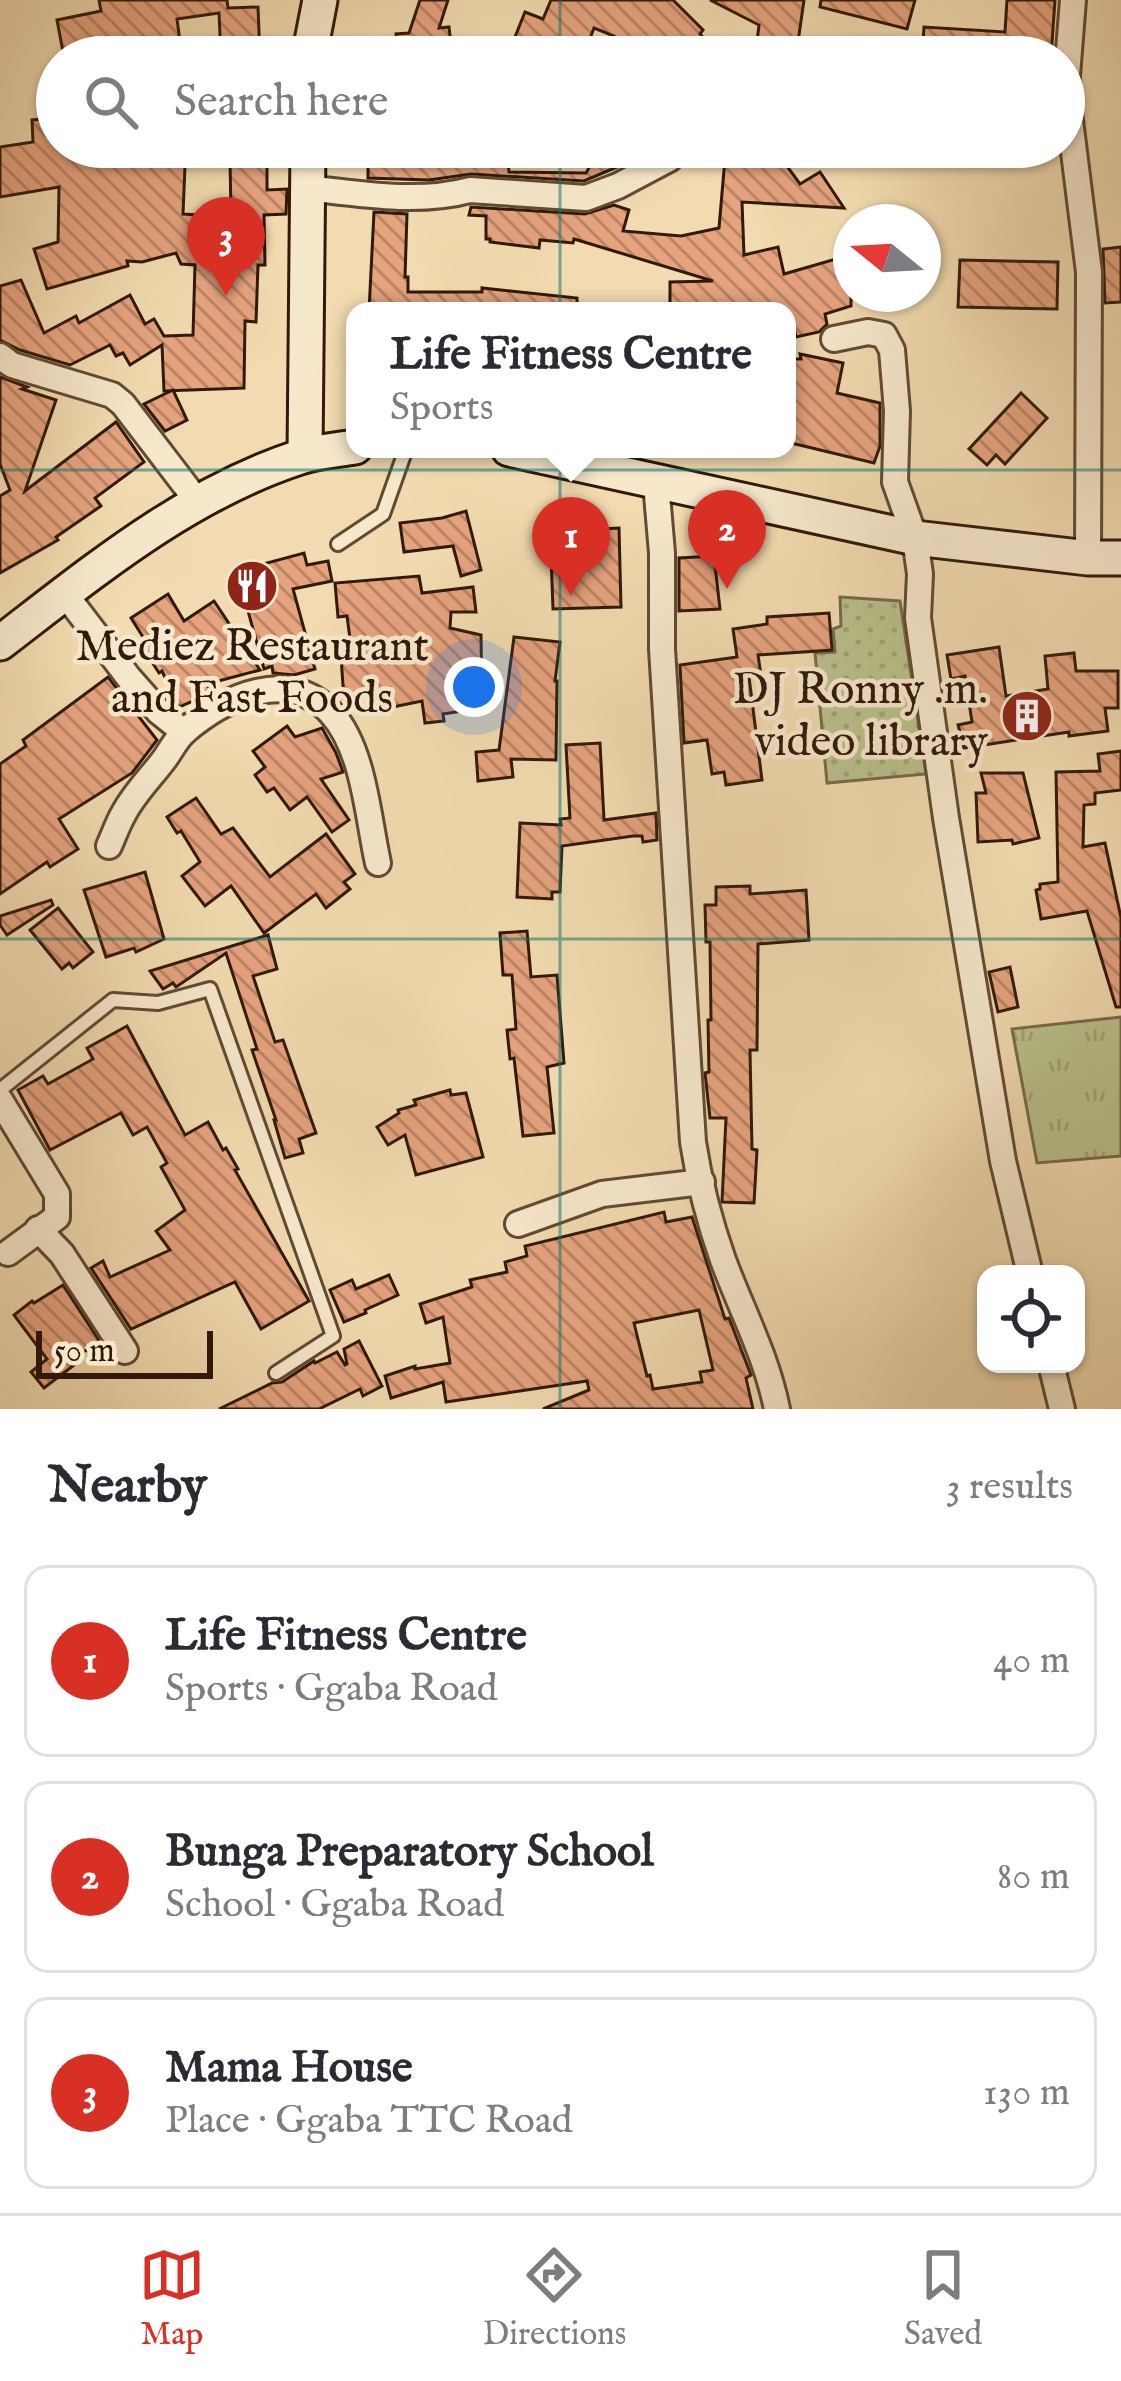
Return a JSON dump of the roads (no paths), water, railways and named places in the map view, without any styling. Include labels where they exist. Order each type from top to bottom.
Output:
[{"type":"main road","points":[[313,36],[320,0]]},
{"type":"main road","points":[[305,455],[308,168]]},
{"type":"main road","points":[[0,643],[147,534],[218,490],[305,455],[346,448]]},
{"type":"main road","points":[[548,458],[915,538],[1104,558]]},
{"type":"street","points":[[1070,36],[1073,0]]},
{"type":"street","points":[[308,188],[390,198],[470,190],[586,198],[652,168]]},
{"type":"street","points":[[1076,168],[1088,272],[1104,558]]},
{"type":"street","points":[[834,338],[868,332],[884,335],[892,350],[896,482],[915,538],[920,574],[918,618],[946,818],[1003,1161],[1028,1265]]},
{"type":"street","points":[[0,356],[12,365],[112,395],[198,502]]},
{"type":"street","points":[[656,483],[694,1142],[723,1260],[754,1331],[777,1409]]},
{"type":"street","points":[[64,594],[129,678],[184,732]]},
{"type":"street","points":[[109,847],[133,798],[184,732],[207,715],[267,688],[292,689],[332,714],[353,753],[378,863]]},
{"type":"street","points":[[0,1100],[57,1194],[57,1217],[8,1253]]},
{"type":"street","points":[[518,1224],[602,1194],[702,1182]]},
{"type":"street","points":[[38,1229],[62,1254],[125,1351]]},
{"type":"street","points":[[1053,1373],[1062,1409]]},
{"type":"lane","points":[[338,544],[383,514],[403,458]]},
{"type":"lane","points":[[0,1090],[113,1000],[158,1003],[210,989],[333,1336],[276,1373]]},
{"type":"place","name":"Mama House","points":[[226,296]]},
{"type":"place","name":"Mediez Restaurant and Fast Foods","points":[[252,586]]},
{"type":"place","name":"Bunga Preparatory School","points":[[727,589]]},
{"type":"place","name":"Life Fitness Centre","points":[[571,596]]},
{"type":"place","name":"DJ Ronny .m. video library","points":[[1027,716]]}]
